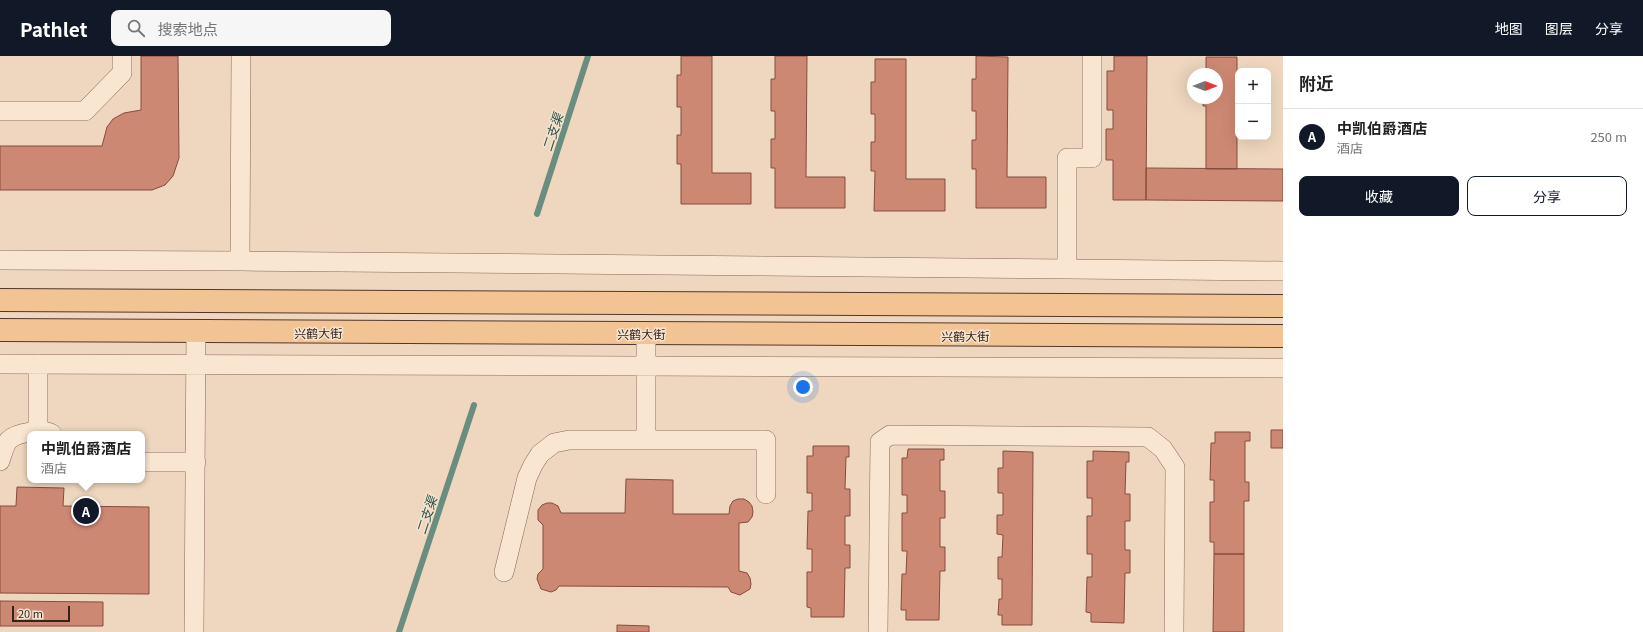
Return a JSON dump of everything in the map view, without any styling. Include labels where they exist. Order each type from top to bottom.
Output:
[{"type":"main road","points":[[0,300],[1283,306]]},
{"type":"main road","name":"兴鹤大街","points":[[0,330],[1283,336]]},
{"type":"street","points":[[0,111],[85,111],[122,73],[122,56]]},
{"type":"street","points":[[240,261],[241,56]]},
{"type":"street","points":[[1067,269],[1067,158],[1092,158],[1092,56]]},
{"type":"street","points":[[0,260],[1283,271]]},
{"type":"street","points":[[194,632],[196,331]]},
{"type":"street","points":[[646,333],[646,440]]},
{"type":"street","points":[[0,364],[1283,368]]},
{"type":"street","points":[[38,364],[45,431]]},
{"type":"street","points":[[0,461],[8,440],[21,433],[27,433]]},
{"type":"street","points":[[878,632],[880,442],[890,435],[1148,437],[1163,449],[1175,467],[1174,632]]},
{"type":"street","points":[[504,572],[527,478],[540,454],[554,443],[569,440],[766,440],[766,494]]},
{"type":"street","points":[[145,462],[196,462]]},
{"type":"building","points":[[141,56],[178,56],[179,158],[173,176],[165,185],[152,190],[0,190],[0,146],[102,146],[107,127],[113,119],[124,113],[141,110]]},
{"type":"building","points":[[681,56],[712,56],[712,173],[751,173],[751,204],[681,204],[681,164],[677,164],[677,135],[681,135],[681,107],[677,107],[677,75],[681,75]]},
{"type":"building","points":[[775,56],[807,56],[806,177],[845,177],[845,208],[775,208],[775,168],[771,168],[771,139],[775,139],[775,111],[771,111],[771,79],[775,79]]},
{"type":"building","points":[[976,56],[1008,57],[1007,177],[1046,177],[1046,208],[976,208],[976,169],[972,169],[972,140],[976,140],[976,111],[972,111],[972,79],[976,79]]},
{"type":"building","points":[[1114,56],[1147,56],[1146,200],[1113,200],[1113,160],[1106,160],[1106,129],[1113,129],[1113,110],[1107,110],[1107,71],[1114,71]]},
{"type":"building","points":[[1206,57],[1237,57],[1237,68],[1235,68],[1235,140],[1237,140],[1237,169],[1206,169],[1206,106],[1203,106],[1203,104],[1223,104],[1223,68],[1206,68]]},
{"type":"building","points":[[875,59],[906,59],[906,179],[945,179],[945,211],[874,211],[875,171],[871,171],[871,142],[875,142],[875,114],[871,114],[871,82],[875,82]]},
{"type":"building","points":[[1146,168],[1283,169],[1283,201],[1146,200]]},
{"type":"building","points":[[1271,430],[1283,430],[1283,448],[1271,448]]},
{"type":"building","points":[[1215,432],[1250,432],[1250,441],[1245,441],[1245,482],[1249,482],[1249,501],[1244,501],[1244,554],[1214,554],[1214,542],[1210,542],[1210,502],[1214,502],[1214,480],[1210,480],[1211,443],[1215,443]]},
{"type":"building","points":[[813,446],[849,446],[849,457],[846,457],[845,489],[850,489],[850,516],[845,516],[845,545],[850,545],[850,568],[845,568],[844,617],[811,617],[811,608],[807,607],[807,572],[812,572],[812,549],[807,549],[808,511],[812,511],[812,493],[807,493],[807,456],[813,456]]},
{"type":"building","points":[[908,449],[944,449],[944,460],[940,460],[940,491],[945,491],[945,518],[940,518],[940,547],[945,547],[945,571],[940,571],[939,620],[906,620],[906,610],[901,610],[902,574],[906,574],[907,551],[902,551],[902,513],[907,513],[907,495],[902,495],[902,458],[907,458]]},
{"type":"building","points":[[1003,451],[1033,452],[1032,625],[1002,625],[1002,615],[998,615],[999,599],[1002,599],[1002,579],[998,579],[998,557],[1002,557],[1003,535],[997,534],[997,515],[1003,515],[1003,493],[998,493],[998,468],[1003,468]]},
{"type":"building","points":[[1093,451],[1129,452],[1129,462],[1126,462],[1125,494],[1130,494],[1130,521],[1125,521],[1125,550],[1130,550],[1130,573],[1125,573],[1124,623],[1091,622],[1091,613],[1086,612],[1087,577],[1092,577],[1092,554],[1087,554],[1087,516],[1092,516],[1092,498],[1087,498],[1087,461],[1093,461]]},
{"type":"building","points":[[626,479],[673,480],[673,514],[729,514],[730,506],[733,501],[744,499],[749,502],[752,506],[752,517],[748,522],[739,523],[739,571],[747,573],[750,578],[750,589],[740,595],[731,592],[728,587],[559,586],[556,590],[551,592],[541,589],[537,579],[538,574],[543,569],[543,525],[538,520],[538,510],[542,505],[552,503],[558,506],[561,513],[625,513]]},
{"type":"building","points":[[17,487],[64,488],[63,506],[149,507],[149,594],[0,593],[0,506],[16,506]]},
{"type":"building","points":[[1214,554],[1244,554],[1244,632],[1213,632]]},
{"type":"building","points":[[0,601],[103,602],[103,626],[0,626]]},
{"type":"building","points":[[617,625],[649,626],[649,632],[617,632]]},
{"type":"waterway","name":"二支渠","points":[[537,214],[588,56]]},
{"type":"waterway","name":"二支渠","points":[[399,632],[474,405]]},
{"type":"place","name":"中凯伯爵酒店","points":[[86,511]]}]
